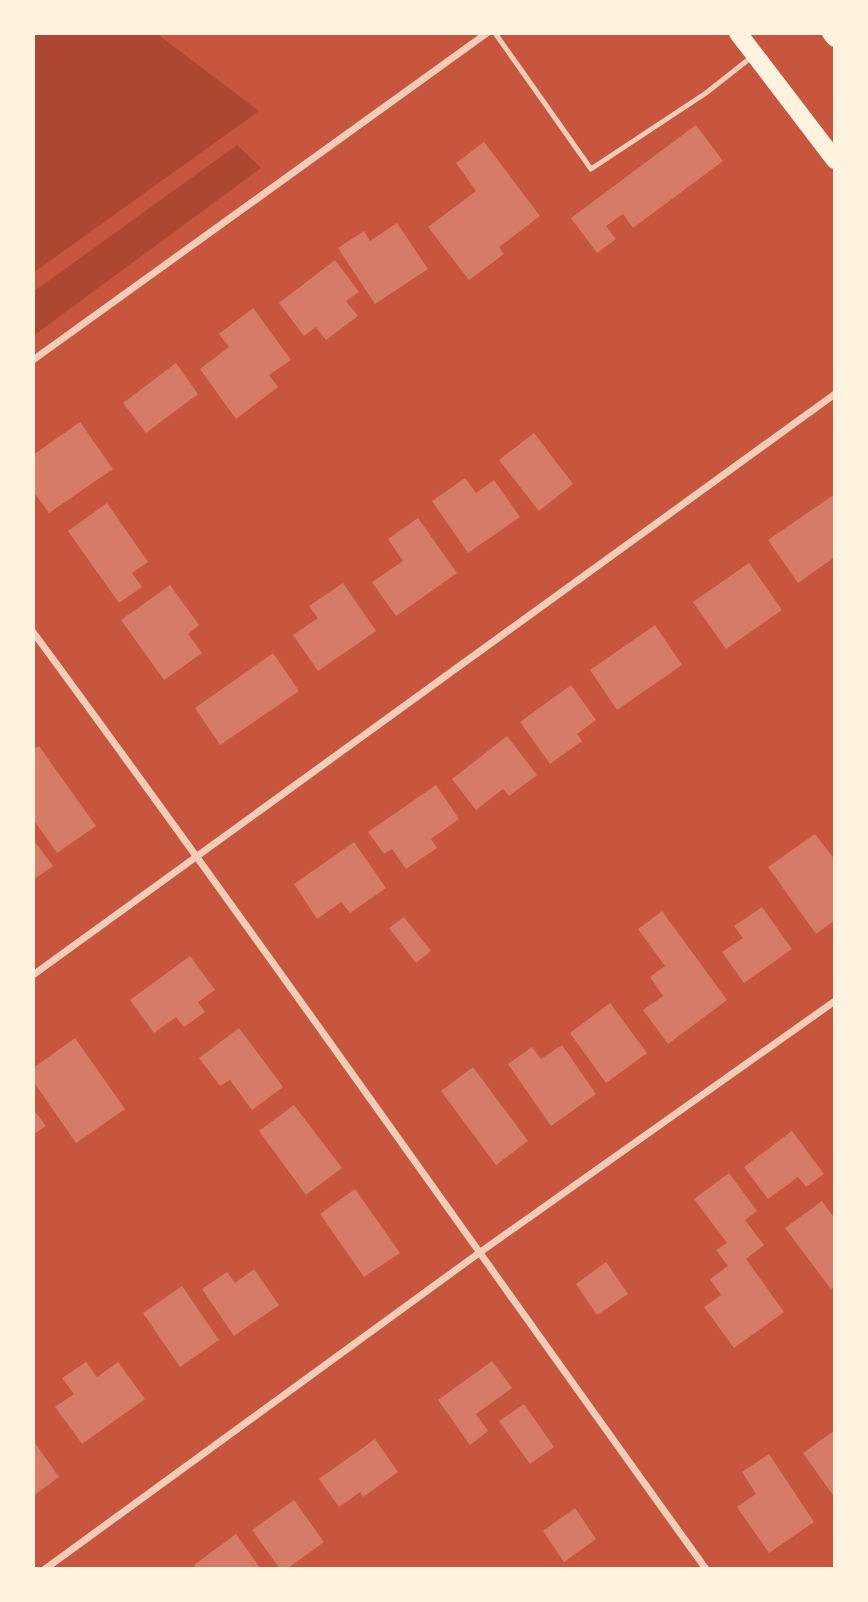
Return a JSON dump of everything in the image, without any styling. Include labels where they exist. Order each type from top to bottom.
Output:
[{"type":"main road","points":[[738,33],[835,160]]},
{"type":"main road","points":[[831,33],[835,38]]},
{"type":"street","points":[[33,360],[487,33]]},
{"type":"street","points":[[33,975],[835,394]]},
{"type":"street","points":[[33,632],[198,856],[706,1569]]},
{"type":"street","points":[[45,1569],[479,1253],[835,1001]]},
{"type":"lane","points":[[495,33],[591,169],[706,93],[756,54]]},
{"type":"shaded area","points":[[33,33],[156,33],[259,111],[33,273]]},
{"type":"shaded area","points":[[237,145],[261,168],[33,336],[33,292]]},
{"type":"building","points":[[696,125],[723,161],[633,228],[623,214],[606,226],[616,239],[597,253],[571,218]]},
{"type":"building","points":[[484,142],[540,216],[499,247],[504,254],[469,280],[428,227],[476,191],[456,163]]},
{"type":"building","points":[[397,223],[428,269],[375,304],[338,248],[364,231],[370,241]]},
{"type":"building","points":[[335,260],[359,292],[346,301],[358,316],[326,340],[316,327],[304,336],[279,303]]},
{"type":"building","points":[[253,308],[291,360],[269,375],[278,387],[236,419],[200,369],[229,347],[219,334]]},
{"type":"building","points":[[176,363],[198,394],[146,433],[123,403]]},
{"type":"building","points":[[80,422],[113,469],[49,513],[33,491],[33,455]]},
{"type":"building","points":[[534,433],[573,484],[539,511],[499,460]]},
{"type":"building","points":[[465,478],[476,493],[494,480],[520,517],[468,553],[432,501]]},
{"type":"building","points":[[835,494],[835,557],[798,583],[768,540]]},
{"type":"building","points":[[107,503],[148,562],[132,573],[142,587],[119,603],[68,531]]},
{"type":"building","points":[[418,518],[457,573],[396,616],[372,582],[403,561],[388,539]]},
{"type":"building","points":[[749,563],[782,610],[726,649],[693,602]]},
{"type":"building","points":[[343,583],[376,631],[318,671],[293,635],[318,618],[309,606]]},
{"type":"building","points":[[170,585],[199,625],[188,634],[202,653],[164,680],[121,620]]},
{"type":"building","points":[[655,625],[682,665],[617,710],[590,670]]},
{"type":"building","points":[[273,653],[299,691],[220,745],[195,708]]},
{"type":"building","points":[[571,685],[596,720],[577,734],[582,741],[550,764],[520,722]]},
{"type":"building","points":[[507,736],[537,775],[509,796],[503,789],[476,810],[452,779]]},
{"type":"building","points":[[39,746],[96,826],[57,853],[33,819],[33,749]]},
{"type":"building","points":[[436,785],[459,819],[431,839],[437,848],[406,869],[392,849],[384,854],[368,832]]},
{"type":"building","points":[[815,834],[835,860],[835,920],[816,934],[768,867]]},
{"type":"building","points":[[33,839],[53,866],[33,880]]},
{"type":"building","points":[[354,842],[386,888],[350,913],[341,902],[317,919],[294,884]]},
{"type":"building","points":[[762,907],[792,949],[744,983],[722,952],[743,938],[734,926]]},
{"type":"building","points":[[662,911],[727,1000],[668,1044],[643,1010],[663,996],[650,977],[665,966],[638,929]]},
{"type":"building","points":[[404,917],[431,951],[416,963],[389,928]]},
{"type":"building","points":[[190,956],[215,990],[198,1002],[205,1012],[184,1027],[176,1017],[154,1033],[130,1000]]},
{"type":"building","points":[[610,1003],[647,1053],[606,1083],[570,1033]]},
{"type":"building","points":[[239,1028],[283,1087],[252,1110],[230,1080],[220,1086],[199,1058]]},
{"type":"building","points":[[75,1038],[125,1109],[76,1143],[33,1081],[33,1068]]},
{"type":"building","points":[[562,1045],[596,1094],[551,1126],[508,1064],[532,1047],[541,1059]]},
{"type":"building","points":[[473,1067],[528,1141],[496,1165],[441,1091]]},
{"type":"building","points":[[294,1105],[342,1168],[306,1195],[259,1131]]},
{"type":"building","points":[[33,1109],[46,1126],[33,1135]]},
{"type":"building","points":[[792,1131],[824,1174],[806,1187],[798,1177],[768,1199],[744,1167]]},
{"type":"building","points":[[729,1173],[757,1211],[745,1220],[764,1245],[746,1259],[784,1312],[734,1348],[704,1307],[721,1295],[710,1279],[728,1266],[716,1250],[727,1243],[694,1199]]},
{"type":"building","points":[[355,1189],[400,1253],[364,1277],[320,1214]]},
{"type":"building","points":[[822,1201],[835,1219],[835,1286],[831,1289],[785,1228]]},
{"type":"building","points":[[606,1262],[628,1294],[597,1315],[576,1284]]},
{"type":"building","points":[[254,1269],[279,1305],[234,1336],[202,1289],[227,1272],[235,1283]]},
{"type":"building","points":[[182,1286],[219,1340],[180,1367],[143,1313]]},
{"type":"building","points":[[492,1361],[512,1388],[476,1414],[488,1431],[470,1445],[438,1400]]},
{"type":"building","points":[[86,1362],[97,1377],[118,1362],[145,1399],[82,1444],[55,1407],[74,1394],[62,1378]]},
{"type":"building","points":[[524,1404],[554,1447],[530,1464],[499,1421]]},
{"type":"building","points":[[835,1430],[835,1498],[803,1453]]},
{"type":"building","points":[[375,1439],[398,1472],[363,1497],[360,1492],[339,1507],[319,1479]]},
{"type":"building","points":[[33,1440],[59,1477],[33,1496]]},
{"type":"building","points":[[769,1454],[814,1522],[769,1553],[737,1507],[756,1494],[742,1472]]},
{"type":"building","points":[[294,1500],[324,1542],[287,1569],[280,1569],[252,1530]]},
{"type":"building","points":[[575,1508],[596,1539],[564,1562],[543,1531]]},
{"type":"building","points":[[236,1534],[261,1569],[196,1569],[194,1565]]}]
